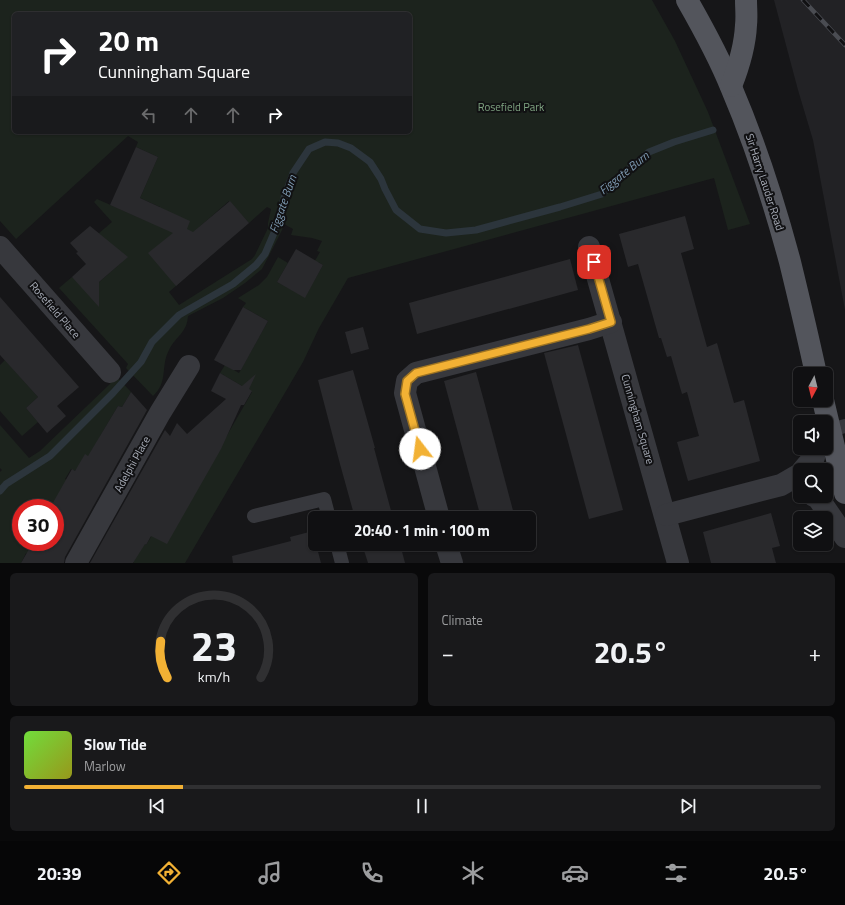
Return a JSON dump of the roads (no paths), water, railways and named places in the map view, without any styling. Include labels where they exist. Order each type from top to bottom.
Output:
[{"type":"main road","name":"Sir Harry Lauder Road","points":[[687,0],[731,86],[752,141],[790,261],[814,367]]},
{"type":"main road","points":[[731,86],[742,53],[746,25],[746,0]]},
{"type":"main road","points":[[833,437],[845,493]]},
{"type":"street","name":"Rosefield Place","points":[[0,247],[110,372]]},
{"type":"street","name":"Cunningham Square","points":[[589,247],[666,515],[678,563]]},
{"type":"street","points":[[437,511],[405,394],[407,381],[416,373],[589,329],[611,322]]},
{"type":"street","name":"Adelphi Place","points":[[76,563],[160,413],[189,366]]},
{"type":"street","points":[[666,515],[790,487]]},
{"type":"street","points":[[821,503],[845,537]]},
{"type":"street","points":[[448,551],[452,563]]},
{"type":"lane","points":[[254,516],[324,499],[327,511]]},
{"type":"lane","points":[[338,551],[342,563]]},
{"type":"waterway","name":"Figgate Burn","points":[[0,491],[6,484],[50,456],[113,393],[141,362],[152,342],[179,315],[233,284],[256,265],[265,254],[274,233],[293,173],[309,149],[325,142],[338,143],[351,148],[370,162],[381,179],[396,210],[420,229],[446,233],[476,230],[602,194],[649,152],[674,142],[713,130]]},
{"type":"railway","points":[[803,0],[845,45]]},
{"type":"park label","name":"Rosefield Park","points":[[511,107]]}]
